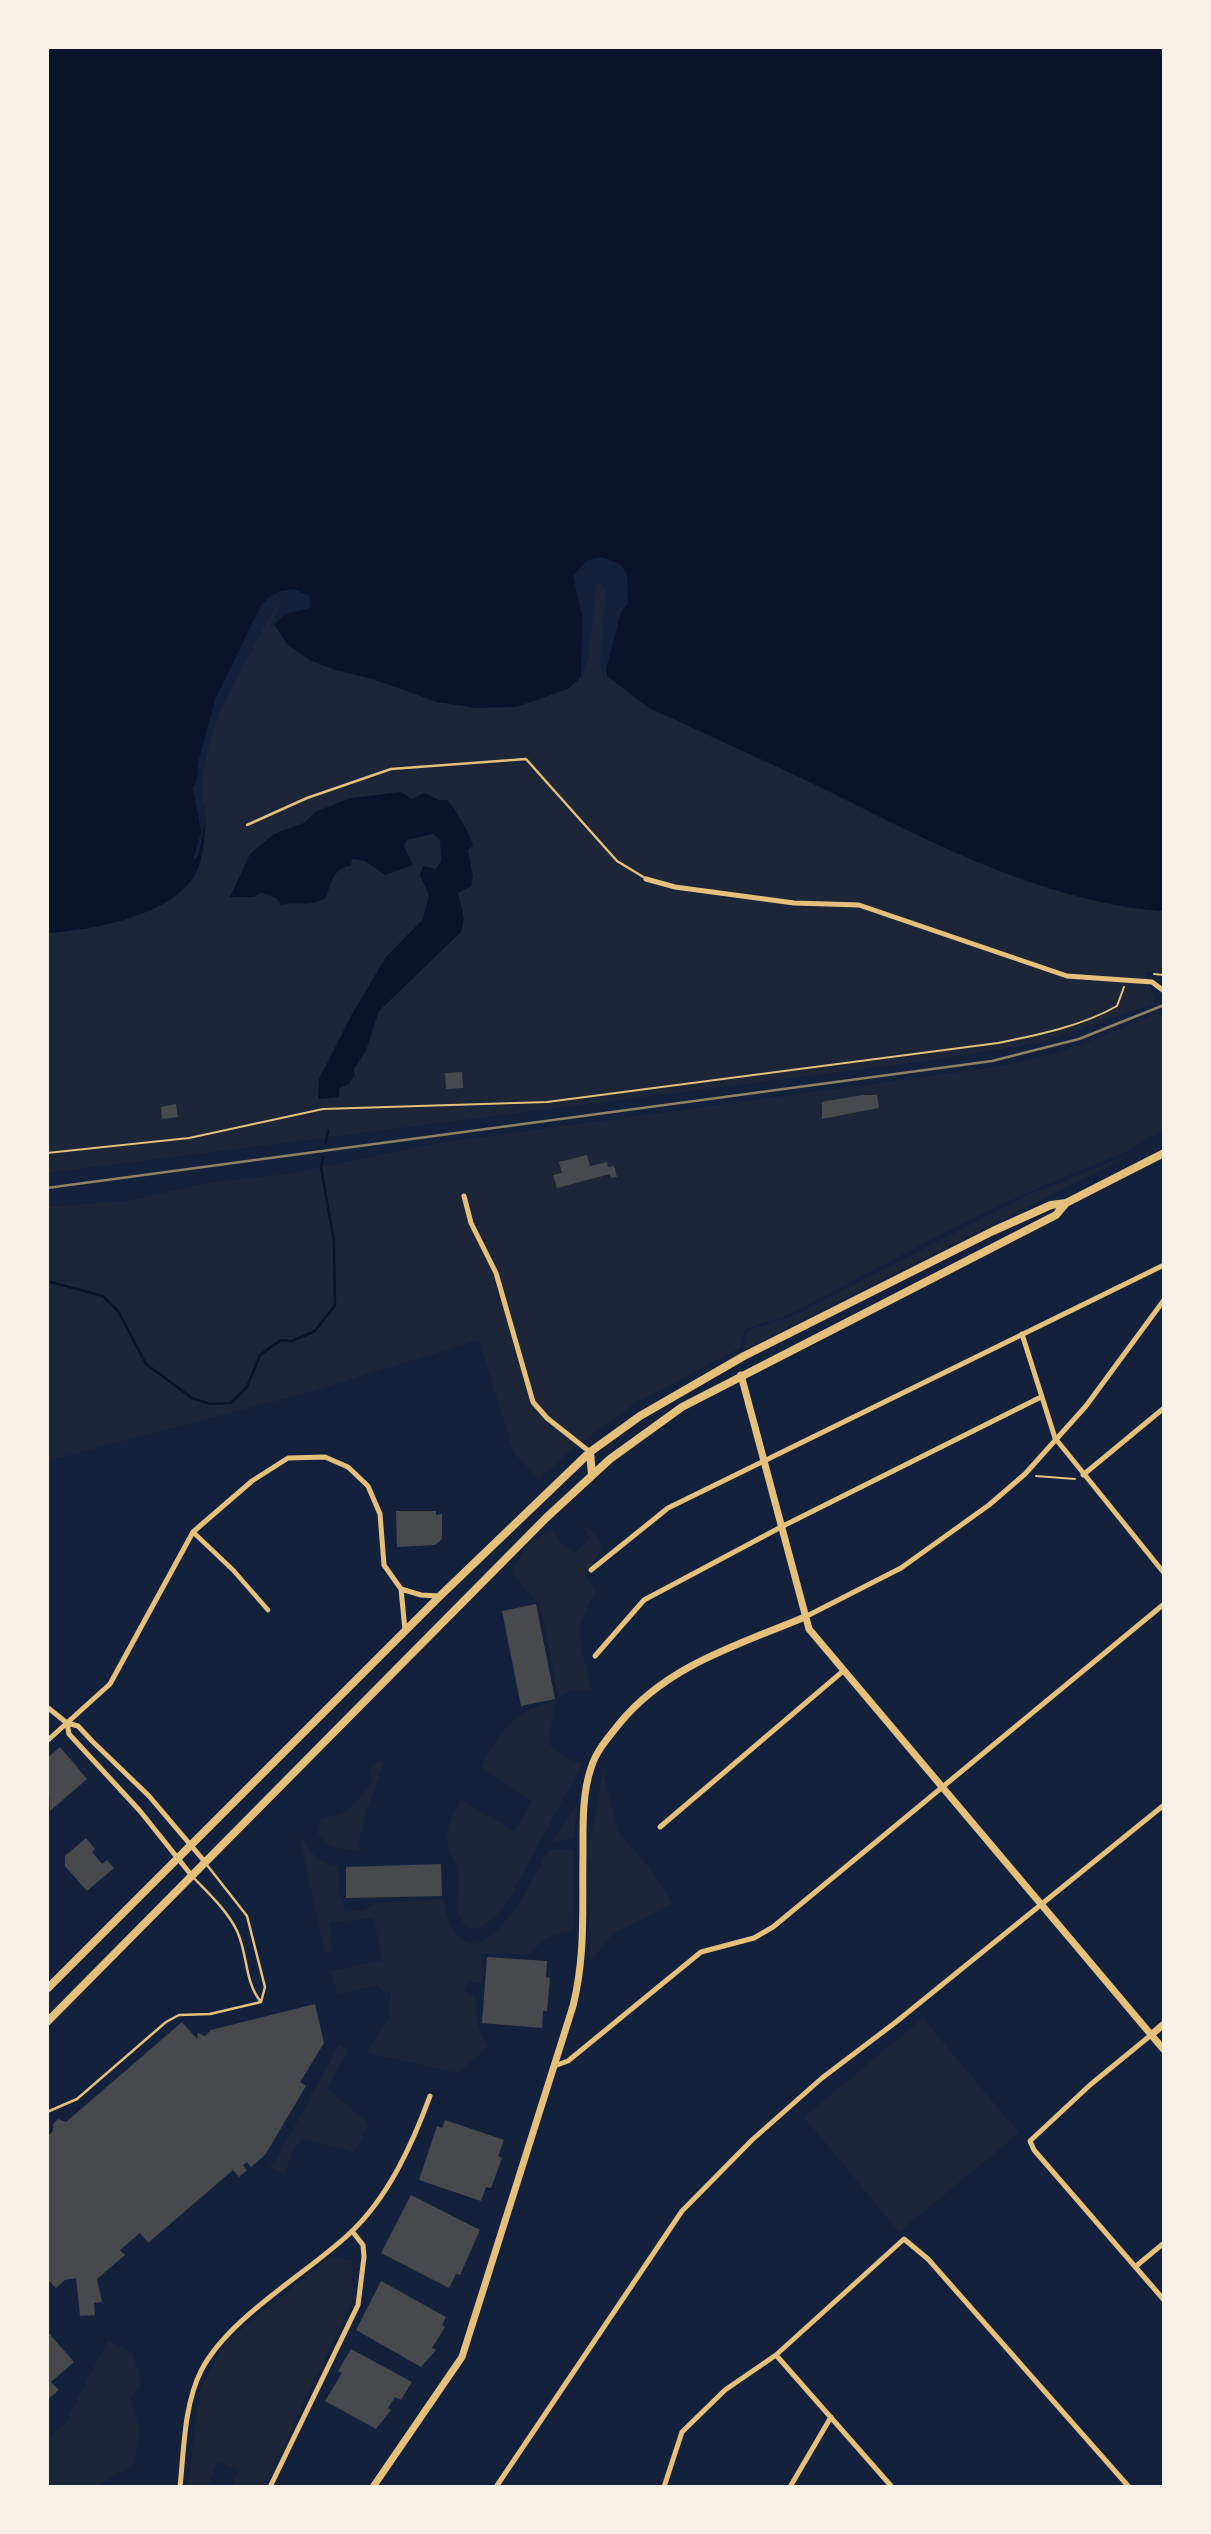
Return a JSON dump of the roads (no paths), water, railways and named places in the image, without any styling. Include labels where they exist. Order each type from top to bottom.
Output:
[{"type":"main road","points":[[47,1989],[405,1630],[590,1452],[640,1416],[744,1356],[993,1231],[1051,1205],[1066,1203],[1164,1153]]},
{"type":"main road","points":[[47,2022],[592,1475],[662,1419],[1056,1215],[1066,1203]]},
{"type":"main road","points":[[590,1452],[592,1475]]},
{"type":"street","points":[[646,879],[676,887],[794,903],[859,905],[1067,976],[1152,982],[1163,987]]},
{"type":"street","points":[[464,1196],[471,1223],[496,1273],[533,1402],[547,1418],[590,1452]]},
{"type":"street","points":[[591,1570],[668,1508],[1164,1265]]},
{"type":"street","points":[[373,2487],[462,2357],[554,2066],[582,1964],[584,1816],[589,1771],[596,1754],[630,1710],[668,1677],[805,1617],[879,1581],[922,1553],[1025,1474],[1086,1406],[1164,1300]]},
{"type":"street","points":[[1022,1334],[1055,1438],[1164,1573]]},
{"type":"street","points":[[741,1376],[809,1629],[940,1789],[1042,1904],[1164,2050]]},
{"type":"street","points":[[595,1656],[644,1600],[783,1526],[1041,1397]]},
{"type":"street","points":[[1083,1475],[1164,1408]]},
{"type":"street","points":[[47,1741],[110,1684],[193,1532],[273,1465],[302,1456],[325,1457],[348,1467],[368,1486],[380,1514],[384,1564],[401,1589],[405,1630]]},
{"type":"street","points":[[193,1532],[233,1570],[268,1610]]},
{"type":"street","points":[[401,1589],[421,1595],[440,1596]]},
{"type":"street","points":[[554,2066],[568,2062],[701,1952],[754,1938],[773,1927],[1164,1604]]},
{"type":"street","points":[[660,1827],[842,1672]]},
{"type":"street","points":[[47,1707],[67,1723],[78,1726],[149,1797],[205,1862]]},
{"type":"street","points":[[67,1723],[69,1734],[140,1811],[192,1876]]},
{"type":"street","points":[[496,2487],[502,2484],[682,2211],[752,2140],[822,2078],[1164,1805]]},
{"type":"street","points":[[1164,2024],[1090,2085],[1030,2141],[1034,2150],[1164,2300]]},
{"type":"street","points":[[180,2487],[193,2393],[200,2374],[216,2347],[352,2231],[403,2159],[430,2096]]},
{"type":"street","points":[[270,2487],[358,2305],[364,2257],[363,2245],[352,2231]]},
{"type":"street","points":[[664,2487],[682,2432],[725,2390],[776,2355],[904,2239],[928,2259],[1129,2487]]},
{"type":"street","points":[[1135,2267],[1164,2243]]},
{"type":"street","points":[[776,2355],[892,2487]]},
{"type":"street","points":[[790,2487],[831,2417]]},
{"type":"lane","points":[[247,825],[307,798],[391,769],[526,759],[617,861],[646,879]]},
{"type":"lane","points":[[205,1862],[247,1916],[265,1986],[261,2002]]},
{"type":"lane","points":[[192,1876],[230,1918],[239,1933],[252,1990],[261,2002]]},
{"type":"lane","points":[[47,2112],[78,2099],[166,2022],[179,2015],[210,2014],[261,2002]]},
{"type":"waterway","points":[[326,1143],[328,1130]]},
{"type":"waterway","points":[[47,1281],[103,1296],[118,1311],[146,1364],[192,1398],[210,1404],[231,1403],[247,1387],[260,1355],[281,1340],[292,1341],[315,1331],[335,1305],[334,1241],[321,1168],[323,1157]]},
{"type":"railway","points":[[47,1188],[992,1061],[1079,1039],[1164,1005]]}]
